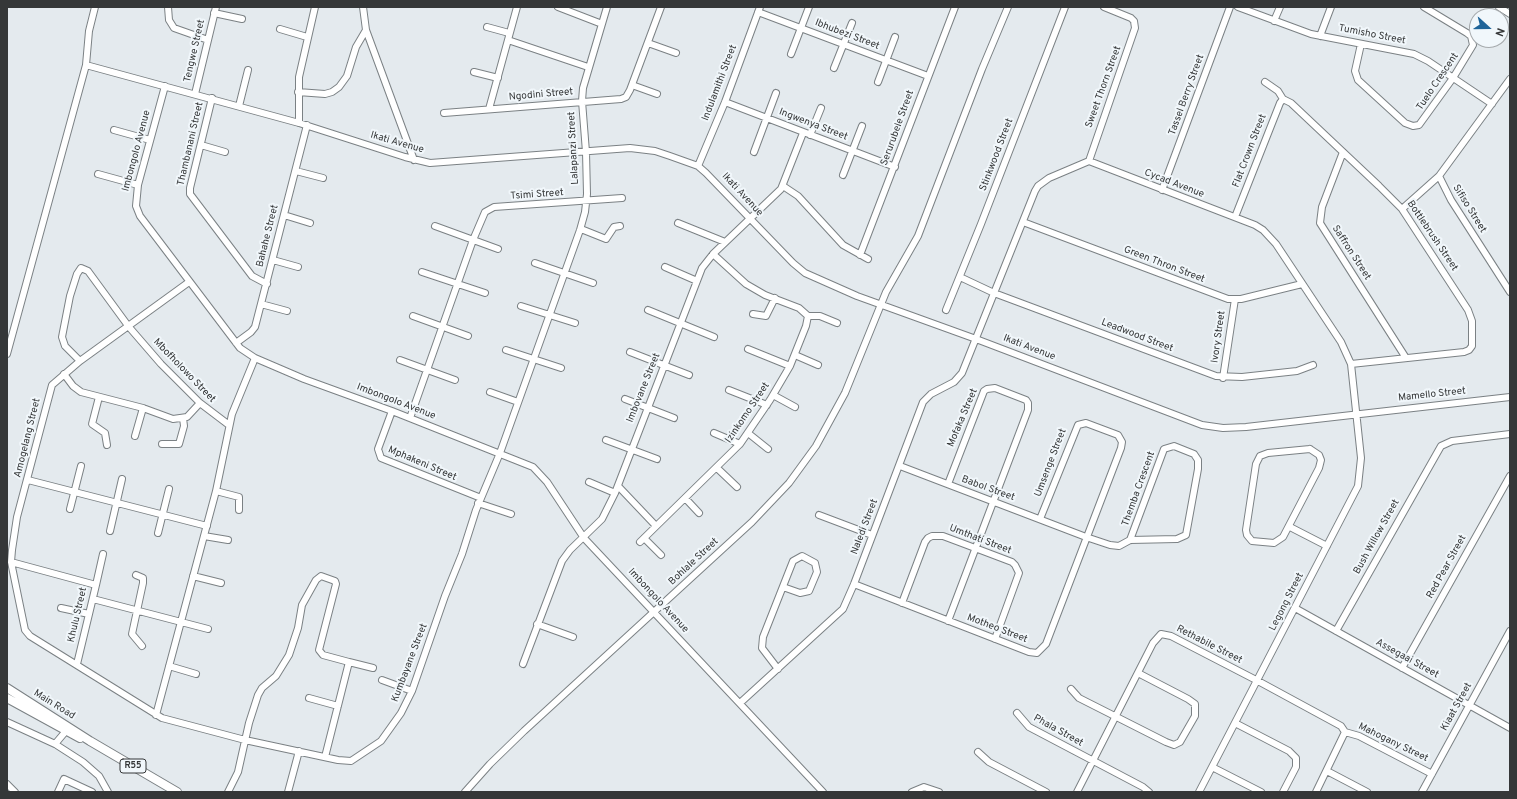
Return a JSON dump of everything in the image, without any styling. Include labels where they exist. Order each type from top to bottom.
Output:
[{"type":"main road","name":"Main Road","points":[[7,688],[90,741],[177,792]]},
{"type":"main road","name":"Main Road","points":[[7,698],[66,731],[90,741]]},
{"type":"street","points":[[7,354],[86,65],[89,32],[94,7]]},
{"type":"street","points":[[168,7],[169,20],[174,28],[208,40]]},
{"type":"street","points":[[299,123],[298,92],[300,64],[315,7]]},
{"type":"street","points":[[363,7],[366,30],[414,160]]},
{"type":"street","points":[[489,109],[517,7]]},
{"type":"street","points":[[558,7],[602,24]]},
{"type":"street","name":"Lalapanzi Street","points":[[500,453],[581,229],[586,202],[586,152],[582,101],[583,88],[607,7]]},
{"type":"street","name":"Ngodini Street","points":[[444,113],[621,99],[628,94],[632,85],[661,7]]},
{"type":"street","points":[[791,54],[809,7]]},
{"type":"street","name":"Serurubele Street","points":[[860,255],[895,167],[955,7]]},
{"type":"street","name":"Bohlale Street","points":[[465,792],[524,730],[752,522],[778,495],[801,466],[831,421],[844,394],[880,305],[918,236],[1008,7]]},
{"type":"street","name":"Stinkwood Street","points":[[946,310],[1065,7]]},
{"type":"street","name":"Sweet Thorn Street","points":[[1089,161],[1135,32],[1134,21],[1104,7]]},
{"type":"street","name":"Tassel Berry Street","points":[[1162,190],[1230,7]]},
{"type":"street","name":"Tumisho Street","points":[[1238,7],[1320,36],[1414,54],[1428,61],[1492,104]]},
{"type":"street","points":[[1274,21],[1280,7]]},
{"type":"street","points":[[1320,36],[1331,7]]},
{"type":"street","name":"Tuelo Crescent","points":[[1361,44],[1355,71],[1358,80],[1409,125],[1416,126],[1422,124],[1472,49],[1473,40],[1468,33],[1424,7]]},
{"type":"street","points":[[1499,7],[1510,14]]},
{"type":"street","name":"Tengwe Street","points":[[195,94],[215,10],[242,19]]},
{"type":"street","name":"Ibhubezi Street","points":[[759,10],[801,28],[928,76]]},
{"type":"street","name":"Indulamithi Street","points":[[698,166],[759,10]]},
{"type":"street","points":[[834,68],[852,23]]},
{"type":"street","points":[[487,27],[510,32]]},
{"type":"street","points":[[280,29],[307,37]]},
{"type":"street","points":[[298,92],[325,94],[336,90],[347,76],[356,48],[366,30]]},
{"type":"street","points":[[878,82],[895,37]]},
{"type":"street","points":[[508,40],[588,67]]},
{"type":"street","points":[[648,43],[676,53]]},
{"type":"street","name":"Ikati Avenue","points":[[86,65],[307,125],[414,160],[441,163],[642,149],[663,153],[698,166],[714,180],[799,268],[849,293],[880,305],[976,339],[1210,427],[1246,427],[1357,414]]},
{"type":"street","points":[[240,106],[248,70]]},
{"type":"street","points":[[474,72],[498,78]]},
{"type":"street","points":[[1402,209],[1439,176],[1510,79]]},
{"type":"street","name":"Bottlebrush Street","points":[[1265,82],[1278,91],[1402,209],[1468,310],[1472,321],[1474,339],[1469,350],[1406,358]]},
{"type":"street","points":[[632,85],[657,94]]},
{"type":"street","name":"Imbongolo Avenue","points":[[165,86],[138,184],[135,201],[137,211],[189,282],[244,352],[255,358],[500,453],[527,464],[538,471],[584,538],[740,703]]},
{"type":"street","points":[[754,152],[776,93]]},
{"type":"street","name":"Thambanani Street","points":[[212,98],[190,188],[191,197],[252,276],[266,284]]},
{"type":"street","name":"Flat Crown Street","points":[[1235,218],[1280,103],[1286,100]]},
{"type":"street","name":"Ingwenya Street","points":[[724,102],[810,136],[895,167]]},
{"type":"street","points":[[810,136],[821,108]]},
{"type":"street","name":"Bahahe Street","points":[[236,343],[255,327],[307,125]]},
{"type":"street","points":[[843,175],[862,126]]},
{"type":"street","points":[[114,130],[150,140]]},
{"type":"street","name":"Imbovane Street","points":[[523,664],[562,561],[570,550],[602,519],[615,493],[647,407],[706,262],[784,186],[803,133]]},
{"type":"street","points":[[201,144],[225,152]]},
{"type":"street","name":"Saffron Street","points":[[1343,152],[1322,207],[1320,223],[1406,358]]},
{"type":"street","points":[[976,339],[1022,222],[1038,186],[1049,178],[1089,161]]},
{"type":"street","name":"Cycad Avenue","points":[[1089,161],[1255,225],[1267,234],[1341,342],[1351,364],[1357,414]]},
{"type":"street","points":[[296,171],[323,178]]},
{"type":"street","points":[[98,174],[138,184]]},
{"type":"street","name":"Sifiso Street","points":[[1439,176],[1449,197],[1510,292]]},
{"type":"street","points":[[784,186],[798,196],[843,245],[868,259]]},
{"type":"street","name":"Tsimi Street","points":[[410,418],[482,215],[489,208],[586,202],[622,198]]},
{"type":"street","points":[[284,215],[310,223]]},
{"type":"street","name":"Green Thron Street","points":[[1022,222],[1220,297],[1235,299],[1302,284]]},
{"type":"street","points":[[678,223],[725,242]]},
{"type":"street","points":[[435,226],[498,249]]},
{"type":"street","points":[[581,229],[606,239],[614,227],[620,226]]},
{"type":"street","points":[[713,254],[746,284],[799,308],[808,316],[820,316],[837,323]]},
{"type":"street","points":[[273,260],[298,267]]},
{"type":"street","points":[[535,263],[565,272],[593,283]]},
{"type":"street","points":[[665,267],[697,281]]},
{"type":"street","name":"Mbofholowo Street","points":[[80,361],[65,346],[62,337],[70,296],[80,269],[88,271],[151,353],[200,403],[229,425]]},
{"type":"street","points":[[422,272],[485,293]]},
{"type":"street","name":"Leadwood Street","points":[[960,277],[994,293],[1208,374],[1223,378],[1290,372],[1314,365]]},
{"type":"street","name":"Amogelang Street","points":[[176,721],[156,715],[77,664],[26,634],[11,562],[18,517],[52,385],[80,361],[189,282]]},
{"type":"street","points":[[753,314],[766,316],[775,298]]},
{"type":"street","name":"Ivory Street","points":[[1223,378],[1235,299]]},
{"type":"street","points":[[261,304],[287,311]]},
{"type":"street","points":[[520,306],[574,323]]},
{"type":"street","points":[[648,310],[714,337]]},
{"type":"street","points":[[413,316],[468,336]]},
{"type":"street","name":"Izinkomo Street","points":[[661,555],[642,540],[717,468],[748,434],[790,366],[808,316]]},
{"type":"street","name":"Naledi Street","points":[[740,703],[838,614],[847,601],[924,402],[931,394],[958,378],[976,339]]},
{"type":"street","points":[[748,349],[790,366]]},
{"type":"street","points":[[506,350],[561,368]]},
{"type":"street","points":[[630,352],[689,375]]},
{"type":"street","points":[[795,355],[818,365]]},
{"type":"street","points":[[156,715],[216,491],[229,425],[235,404],[255,358]]},
{"type":"street","points":[[1351,364],[1406,358]]},
{"type":"street","points":[[400,360],[455,380]]},
{"type":"street","points":[[64,374],[77,390],[98,397],[143,408],[169,418],[183,418],[200,403]]},
{"type":"street","name":"Mofaka Street","points":[[948,484],[984,391],[994,388],[1022,397],[1028,403],[1028,410],[994,502]]},
{"type":"street","points":[[729,390],[767,405]]},
{"type":"street","points":[[490,392],[518,402]]},
{"type":"street","points":[[773,395],[795,407]]},
{"type":"street","points":[[98,397],[92,424],[105,433],[107,445]]},
{"type":"street","name":"Mamello Street","points":[[1357,414],[1510,397]]},
{"type":"street","points":[[625,399],[674,418]]},
{"type":"street","points":[[135,436],[143,408]]},
{"type":"street","name":"Mphakeni Street","points":[[392,411],[378,449],[381,458],[480,501]]},
{"type":"street","name":"Legong Street","points":[[1199,792],[1258,681],[1360,480],[1361,458],[1357,414]]},
{"type":"street","points":[[162,444],[179,444],[184,426],[183,418]]},
{"type":"street","name":"Umsenge Street","points":[[1040,519],[1078,425],[1086,423],[1114,432],[1121,438],[1121,448],[1086,537]]},
{"type":"street","points":[[714,433],[740,444]]},
{"type":"street","points":[[748,434],[768,449]]},
{"type":"street","name":"Bush Willow Street","points":[[1336,631],[1440,446],[1452,441],[1510,434]]},
{"type":"street","points":[[606,440],[657,460]]},
{"type":"street","name":"Themba Crescent","points":[[1114,546],[1122,545],[1130,540],[1176,539],[1186,535],[1198,465],[1198,460],[1194,454],[1174,446],[1164,449],[1130,540]]},
{"type":"street","points":[[1310,449],[1319,455],[1320,465],[1290,527],[1277,543],[1256,542],[1247,535],[1256,464],[1260,456],[1263,454],[1310,449]]},
{"type":"street","name":"Kumbayane Street","points":[[176,721],[244,740],[325,756],[342,761],[351,760],[376,745],[394,725],[412,691],[480,501],[500,453]]},
{"type":"street","points":[[70,509],[81,466]]},
{"type":"street","name":"Babol Street","points":[[900,466],[1086,537],[1114,546]]},
{"type":"street","points":[[717,468],[737,487]]},
{"type":"street","name":"Red Pear Street","points":[[1402,668],[1510,476]]},
{"type":"street","points":[[110,531],[122,479]]},
{"type":"street","points":[[28,480],[207,526]]},
{"type":"street","points":[[589,482],[615,493]]},
{"type":"street","points":[[618,486],[656,526]]},
{"type":"street","points":[[158,533],[170,489]]},
{"type":"street","points":[[216,491],[239,497],[239,510]]},
{"type":"street","points":[[685,498],[699,514]]},
{"type":"street","points":[[480,501],[511,514]]},
{"type":"street","points":[[948,621],[994,502]]},
{"type":"street","points":[[819,515],[872,535]]},
{"type":"street","points":[[1290,527],[1327,546]]},
{"type":"street","points":[[204,536],[228,540]]},
{"type":"street","name":"Umthati Street","points":[[902,603],[925,542],[932,536],[943,536],[1012,562],[1019,573],[995,639]]},
{"type":"street","name":"Motheo Street","points":[[854,584],[1033,653],[1041,652],[1086,537]]},
{"type":"street","points":[[96,585],[103,554]]},
{"type":"street","points":[[778,669],[764,653],[762,643],[791,564],[796,558],[802,556],[815,562],[817,572],[809,591],[800,593],[783,587]]},
{"type":"street","name":"Khulu Street","points":[[11,562],[96,585],[77,664]]},
{"type":"street","points":[[136,575],[144,580],[132,634],[142,646]]},
{"type":"street","points":[[193,576],[221,583]]},
{"type":"street","points":[[228,792],[238,772],[244,740],[258,695],[262,688],[276,676],[289,655],[298,628],[302,605],[316,580],[321,576],[335,581],[336,584],[319,650],[323,655],[373,668]]},
{"type":"street","points":[[93,599],[208,629]]},
{"type":"street","points":[[61,608],[89,614]]},
{"type":"street","name":"Assegaai Street","points":[[1295,608],[1510,728]]},
{"type":"street","points":[[537,624],[573,637]]},
{"type":"street","name":"Kiaat Street","points":[[1422,792],[1510,631]]},
{"type":"street","name":"Rethabile Street","points":[[1077,792],[1155,640],[1159,635],[1164,634],[1171,636],[1258,681],[1341,726],[1345,732]]},
{"type":"street","points":[[325,756],[349,662]]},
{"type":"street","points":[[169,666],[196,674]]},
{"type":"street","points":[[1071,689],[1079,698],[1115,717],[1174,745],[1180,742],[1195,716],[1196,708],[1192,701],[1138,673]]},
{"type":"street","points":[[382,680],[412,691]]},
{"type":"street","points":[[309,698],[338,706]]},
{"type":"street","points":[[740,703],[823,792]]},
{"type":"street","name":"Phala Street","points":[[1017,713],[1029,727],[1144,787],[1148,792]]},
{"type":"street","points":[[7,722],[55,744],[91,768],[108,792]]},
{"type":"street","points":[[1235,723],[1289,751],[1296,758],[1296,767],[1283,792]]},
{"type":"street","points":[[55,744],[66,731]]},
{"type":"street","points":[[1316,792],[1345,732]]},
{"type":"street","name":"Mahogany Street","points":[[1345,732],[1359,736],[1432,774]]},
{"type":"street","points":[[288,792],[299,751]]},
{"type":"street","points":[[978,752],[989,762],[1046,792]]},
{"type":"street","points":[[1212,767],[1260,792]]},
{"type":"street","points":[[1327,771],[1367,792]]},
{"type":"street","points":[[58,792],[64,779],[92,792]]},
{"type":"street","points":[[7,784],[15,792]]},
{"type":"street","points":[[912,792],[924,787],[938,792]]}]
